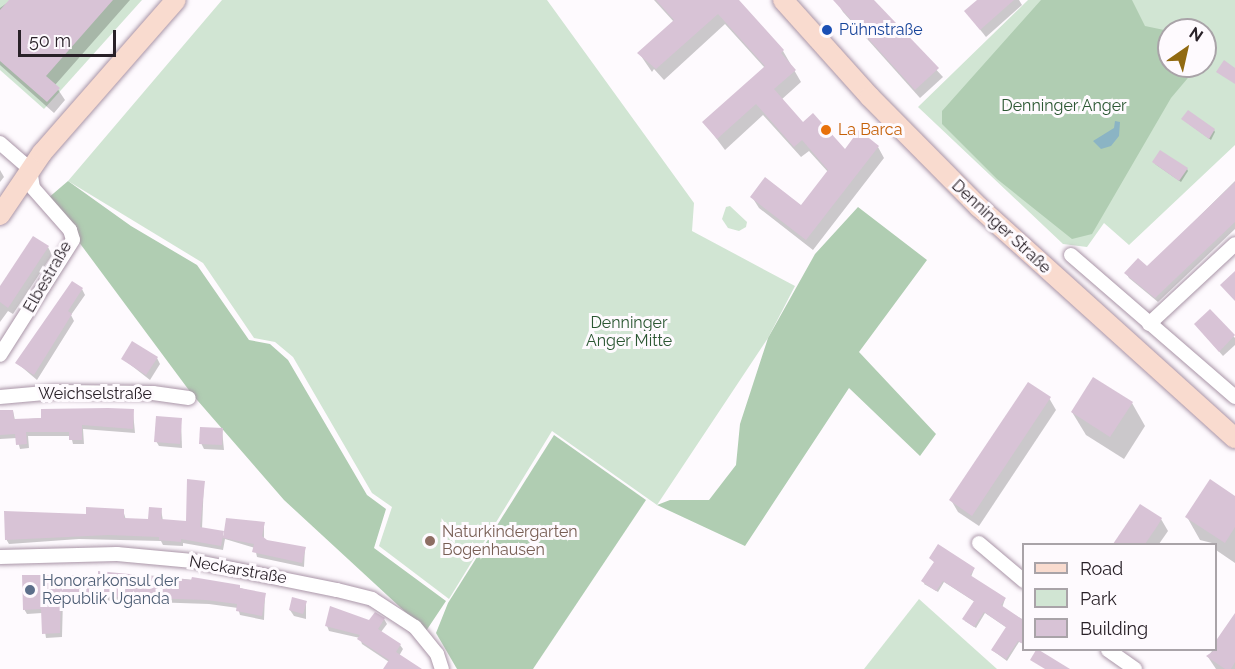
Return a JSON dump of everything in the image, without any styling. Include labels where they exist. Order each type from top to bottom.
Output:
[{"type":"street","points":[[0,215],[30,169],[176,0]]},
{"type":"street","name":"Denninger Straße","points":[[783,0],[870,97],[979,207],[1235,438]]},
{"type":"street","points":[[0,143],[30,169]]},
{"type":"street","name":"Elbestraße","points":[[0,355],[73,240],[69,230],[33,188],[30,169]]},
{"type":"street","points":[[1149,324],[1235,244]]},
{"type":"street","name":"Denninger Straße","points":[[1071,255],[1235,397]]},
{"type":"street","name":"Weichselstraße","points":[[0,397],[56,392],[153,393],[189,398]]},
{"type":"street","points":[[979,543],[1022,580]]},
{"type":"street","name":"Neckarstraße","points":[[0,557],[117,554],[193,561],[337,590],[372,599],[415,627],[437,654],[442,669]]},
{"type":"street","points":[[1109,651],[1135,669]]},
{"type":"green space","points":[[0,0],[142,0],[44,109],[0,70]]},
{"type":"green space","name":"Denninger Anger Mitte","points":[[222,0],[547,0],[694,203],[692,231],[795,286],[768,338],[657,505],[552,431],[449,599],[379,546],[392,507],[372,493],[293,357],[275,342],[254,338],[203,263],[68,181]]},
{"type":"green space","name":"Denninger Anger","points":[[1028,0],[1235,0],[1235,145],[1129,245],[1104,223],[1087,247],[1063,244],[918,107]]},
{"type":"green space","name":"Denninger Anger","points":[[1041,0],[1132,0],[1145,26],[1157,28],[1157,78],[1188,78],[1171,98],[1092,234],[1072,239],[997,179],[942,124],[942,111]]},
{"type":"green space","points":[[68,181],[131,226],[197,265],[249,340],[270,344],[288,360],[367,495],[386,509],[374,548],[446,601],[426,631],[284,500],[191,393],[47,199]]},
{"type":"green space","points":[[730,206],[747,222],[746,227],[739,231],[728,228],[722,219],[726,207]]},
{"type":"green space","points":[[858,207],[927,260],[859,352],[936,434],[920,456],[849,388],[745,546],[657,505],[670,500],[709,500],[736,465],[740,424],[768,338],[815,254]]},
{"type":"green space","points":[[554,435],[646,500],[533,669],[457,669],[436,633],[448,603]]},
{"type":"green space","points":[[919,599],[997,669],[864,669]]},
{"type":"water","points":[[1115,121],[1120,122],[1119,136],[1111,146],[1101,149],[1093,141],[1114,128]]},
{"type":"building","points":[[9,0],[113,0],[46,76],[60,88],[47,102],[0,61],[0,10]]},
{"type":"building","points":[[656,0],[739,0],[784,50],[781,53],[796,70],[774,89],[803,122],[813,113],[845,149],[859,130],[879,146],[806,240],[750,197],[765,177],[801,205],[828,170],[802,140],[794,147],[756,104],[717,139],[702,122],[765,66],[718,14],[656,69],[637,53],[674,20]]},
{"type":"building","points":[[833,0],[874,0],[939,68],[915,90]]},
{"type":"building","points":[[977,0],[1014,0],[980,30],[964,11]]},
{"type":"building","points":[[1224,60],[1235,68],[1235,84],[1217,73]]},
{"type":"building","points":[[1188,110],[1215,129],[1209,139],[1181,119]]},
{"type":"building","points":[[1160,150],[1188,168],[1179,181],[1152,162]]},
{"type":"building","points":[[1235,182],[1235,222],[1155,298],[1124,273],[1138,258],[1147,266]]},
{"type":"building","points":[[33,236],[49,246],[8,308],[0,302],[0,286]]},
{"type":"building","points":[[1235,271],[1235,301],[1220,285]]},
{"type":"building","points":[[72,281],[83,288],[68,311],[72,314],[34,375],[15,363]]},
{"type":"building","points":[[1210,309],[1235,335],[1219,352],[1194,324]]},
{"type":"building","points":[[132,341],[158,357],[146,375],[121,359]]},
{"type":"building","points":[[1093,377],[1133,402],[1110,437],[1071,412]]},
{"type":"building","points":[[1028,382],[1051,397],[972,516],[949,500]]},
{"type":"building","points":[[41,409],[134,409],[133,429],[82,425],[82,440],[69,440],[69,432],[26,432],[27,444],[16,445],[15,434],[0,435],[0,410],[13,410],[14,419],[41,418]]},
{"type":"building","points":[[156,416],[182,418],[180,444],[154,442]]},
{"type":"building","points":[[200,427],[223,428],[222,445],[199,444]]},
{"type":"building","points":[[187,479],[205,481],[200,527],[224,531],[221,546],[181,539],[181,542],[159,540],[159,537],[109,535],[5,540],[4,511],[86,514],[86,507],[124,509],[124,518],[148,519],[149,507],[162,508],[161,519],[186,521]]},
{"type":"building","points":[[1210,479],[1235,496],[1235,527],[1225,543],[1185,517]]},
{"type":"building","points":[[1140,504],[1162,518],[1146,543],[1114,543]]},
{"type":"building","points":[[226,518],[265,522],[262,536],[267,540],[306,547],[302,563],[252,552],[254,544],[223,538]]},
{"type":"building","points":[[938,544],[975,568],[970,575],[1006,598],[1001,605],[1022,619],[1022,643],[1018,641],[1006,659],[991,650],[1006,627],[984,612],[974,627],[962,619],[974,601],[943,581],[936,591],[921,581],[934,562],[929,558]]},
{"type":"building","points":[[98,571],[191,580],[192,577],[240,585],[240,588],[266,593],[262,616],[236,611],[237,604],[206,600],[61,595],[60,633],[42,634],[41,609],[23,610],[22,575],[98,575]]},
{"type":"building","points":[[292,597],[307,601],[303,614],[289,610]]},
{"type":"building","points":[[330,606],[369,620],[375,612],[385,618],[378,629],[401,644],[396,652],[422,669],[383,669],[389,660],[357,639],[360,635],[325,626]]},
{"type":"building","points":[[1235,613],[1235,662],[1231,669],[1225,669],[1206,656],[1217,651],[1217,639]]},
{"type":"building","points":[[1035,651],[1041,651],[1070,669],[1045,669],[1030,660]]},
{"type":"place","name":"Pühnstraße","points":[[827,30]]},
{"type":"place","name":"La Barca","points":[[826,130]]},
{"type":"place","name":"Naturkindergarten Bogenhausen","points":[[430,541]]},
{"type":"place","name":"Honorarkonsul der Republik Uganda","points":[[30,590]]}]
